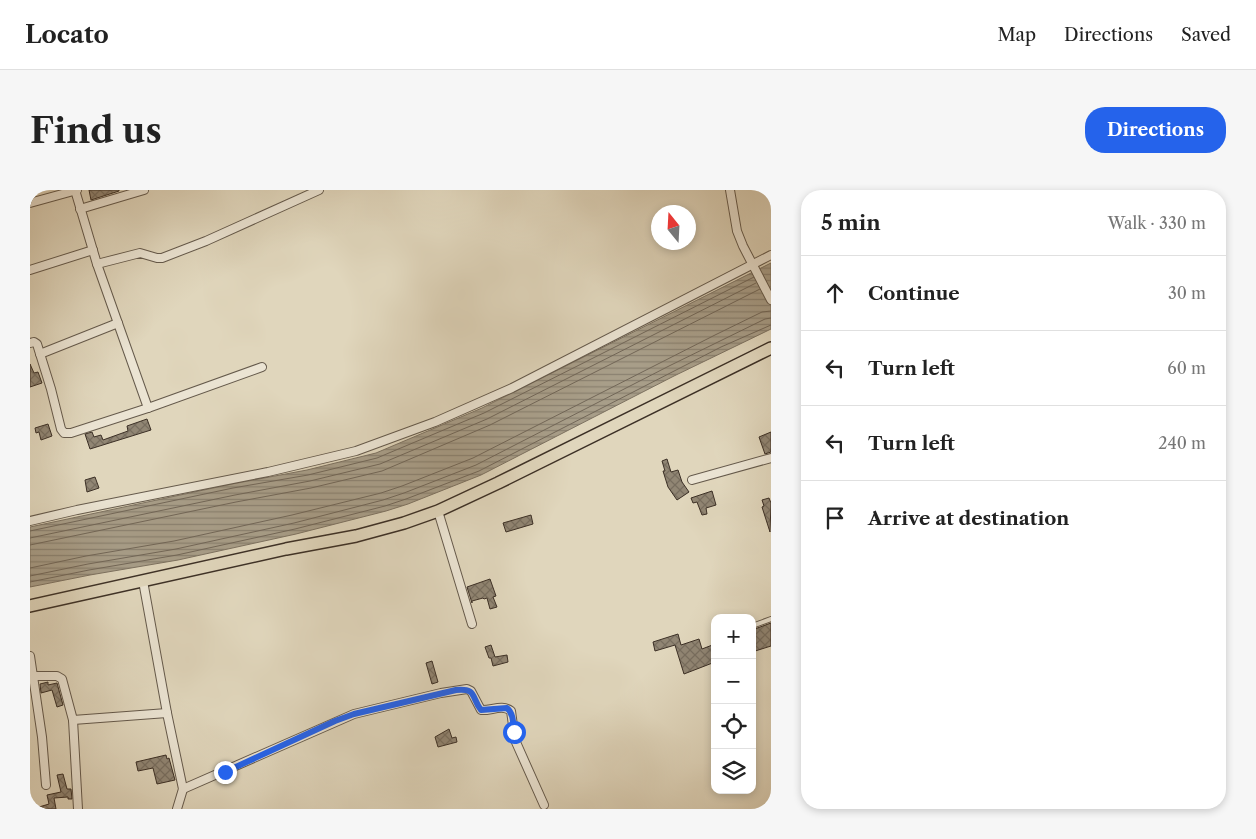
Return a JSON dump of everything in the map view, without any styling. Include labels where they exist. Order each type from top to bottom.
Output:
[{"type":"main road","points":[[30,606],[143,580],[356,536],[404,523],[438,511],[507,479],[771,348]]},
{"type":"street","points":[[30,204],[76,190],[92,250],[148,408]]},
{"type":"street","points":[[80,209],[144,190]]},
{"type":"street","points":[[97,264],[140,253],[162,258],[215,237],[319,190]]},
{"type":"street","points":[[730,190],[737,231],[771,300]]},
{"type":"street","points":[[30,270],[92,250]]},
{"type":"street","points":[[30,521],[268,472],[356,451],[435,422],[512,388],[771,255]]},
{"type":"street","points":[[40,354],[118,323]]},
{"type":"street","points":[[30,343],[36,343],[51,389],[61,429],[64,433],[71,433],[148,408],[262,367]]},
{"type":"street","points":[[692,480],[771,458]]},
{"type":"street","points":[[438,511],[472,624]]},
{"type":"street","points":[[143,580],[183,789],[177,809]]},
{"type":"street","points":[[30,656],[42,737],[46,785]]},
{"type":"street","points":[[34,676],[58,676],[62,679],[73,720],[78,809]]},
{"type":"street","points":[[183,789],[354,714],[467,689],[471,691],[481,710],[502,707],[510,711],[515,740],[544,805]]},
{"type":"street","points":[[73,720],[167,713]]},
{"type":"lane","points":[[756,625],[771,619]]},
{"type":"water","points":[[771,263],[771,329],[674,376],[481,475],[408,504],[296,534],[178,560],[30,587],[30,527],[307,470],[376,453],[482,408]]},
{"type":"building","points":[[89,190],[119,190],[119,191],[91,200]]},
{"type":"building","points":[[30,364],[34,373],[38,372],[42,383],[30,387]]},
{"type":"building","points":[[147,419],[151,430],[90,449],[85,434],[92,432],[94,437],[101,435],[103,440],[128,431],[127,426]]},
{"type":"building","points":[[48,424],[52,436],[41,440],[39,432],[36,433],[35,428]]},
{"type":"building","points":[[771,432],[771,452],[765,454],[759,437]]},
{"type":"building","points":[[667,459],[671,472],[678,470],[682,482],[689,492],[677,500],[668,487],[663,471],[665,471],[662,461]]},
{"type":"building","points":[[95,477],[99,488],[87,492],[85,480]]},
{"type":"building","points":[[712,491],[716,505],[706,508],[707,514],[702,515],[697,502],[693,503],[691,498]]},
{"type":"building","points":[[769,498],[771,503],[770,532],[762,507],[764,506],[762,500]]},
{"type":"building","points":[[531,515],[533,524],[506,532],[503,523]]},
{"type":"building","points":[[490,579],[496,596],[493,597],[497,607],[490,609],[487,598],[472,601],[472,603],[467,587]]},
{"type":"building","points":[[771,623],[771,646],[756,651],[756,629]]},
{"type":"building","points":[[678,634],[681,645],[699,639],[702,649],[711,646],[711,664],[684,674],[675,645],[655,651],[653,642]]},
{"type":"building","points":[[491,645],[495,657],[507,655],[508,662],[493,666],[485,647]]},
{"type":"building","points":[[432,661],[438,682],[432,684],[426,663]]},
{"type":"building","points":[[48,682],[48,685],[57,683],[63,705],[57,707],[52,690],[41,693],[40,684]]},
{"type":"building","points":[[449,729],[452,738],[456,737],[457,742],[438,747],[435,737]]},
{"type":"building","points":[[166,755],[167,759],[169,758],[175,780],[157,784],[153,768],[138,771],[136,762]]},
{"type":"building","points":[[63,774],[67,789],[71,789],[72,799],[68,799],[68,797],[54,798],[56,809],[39,809],[39,807],[49,804],[47,795],[61,792],[57,775]]},
{"type":"route","points":[[225,772],[354,714],[456,690],[467,689],[471,691],[481,710],[507,708],[512,717],[514,732]]}]
